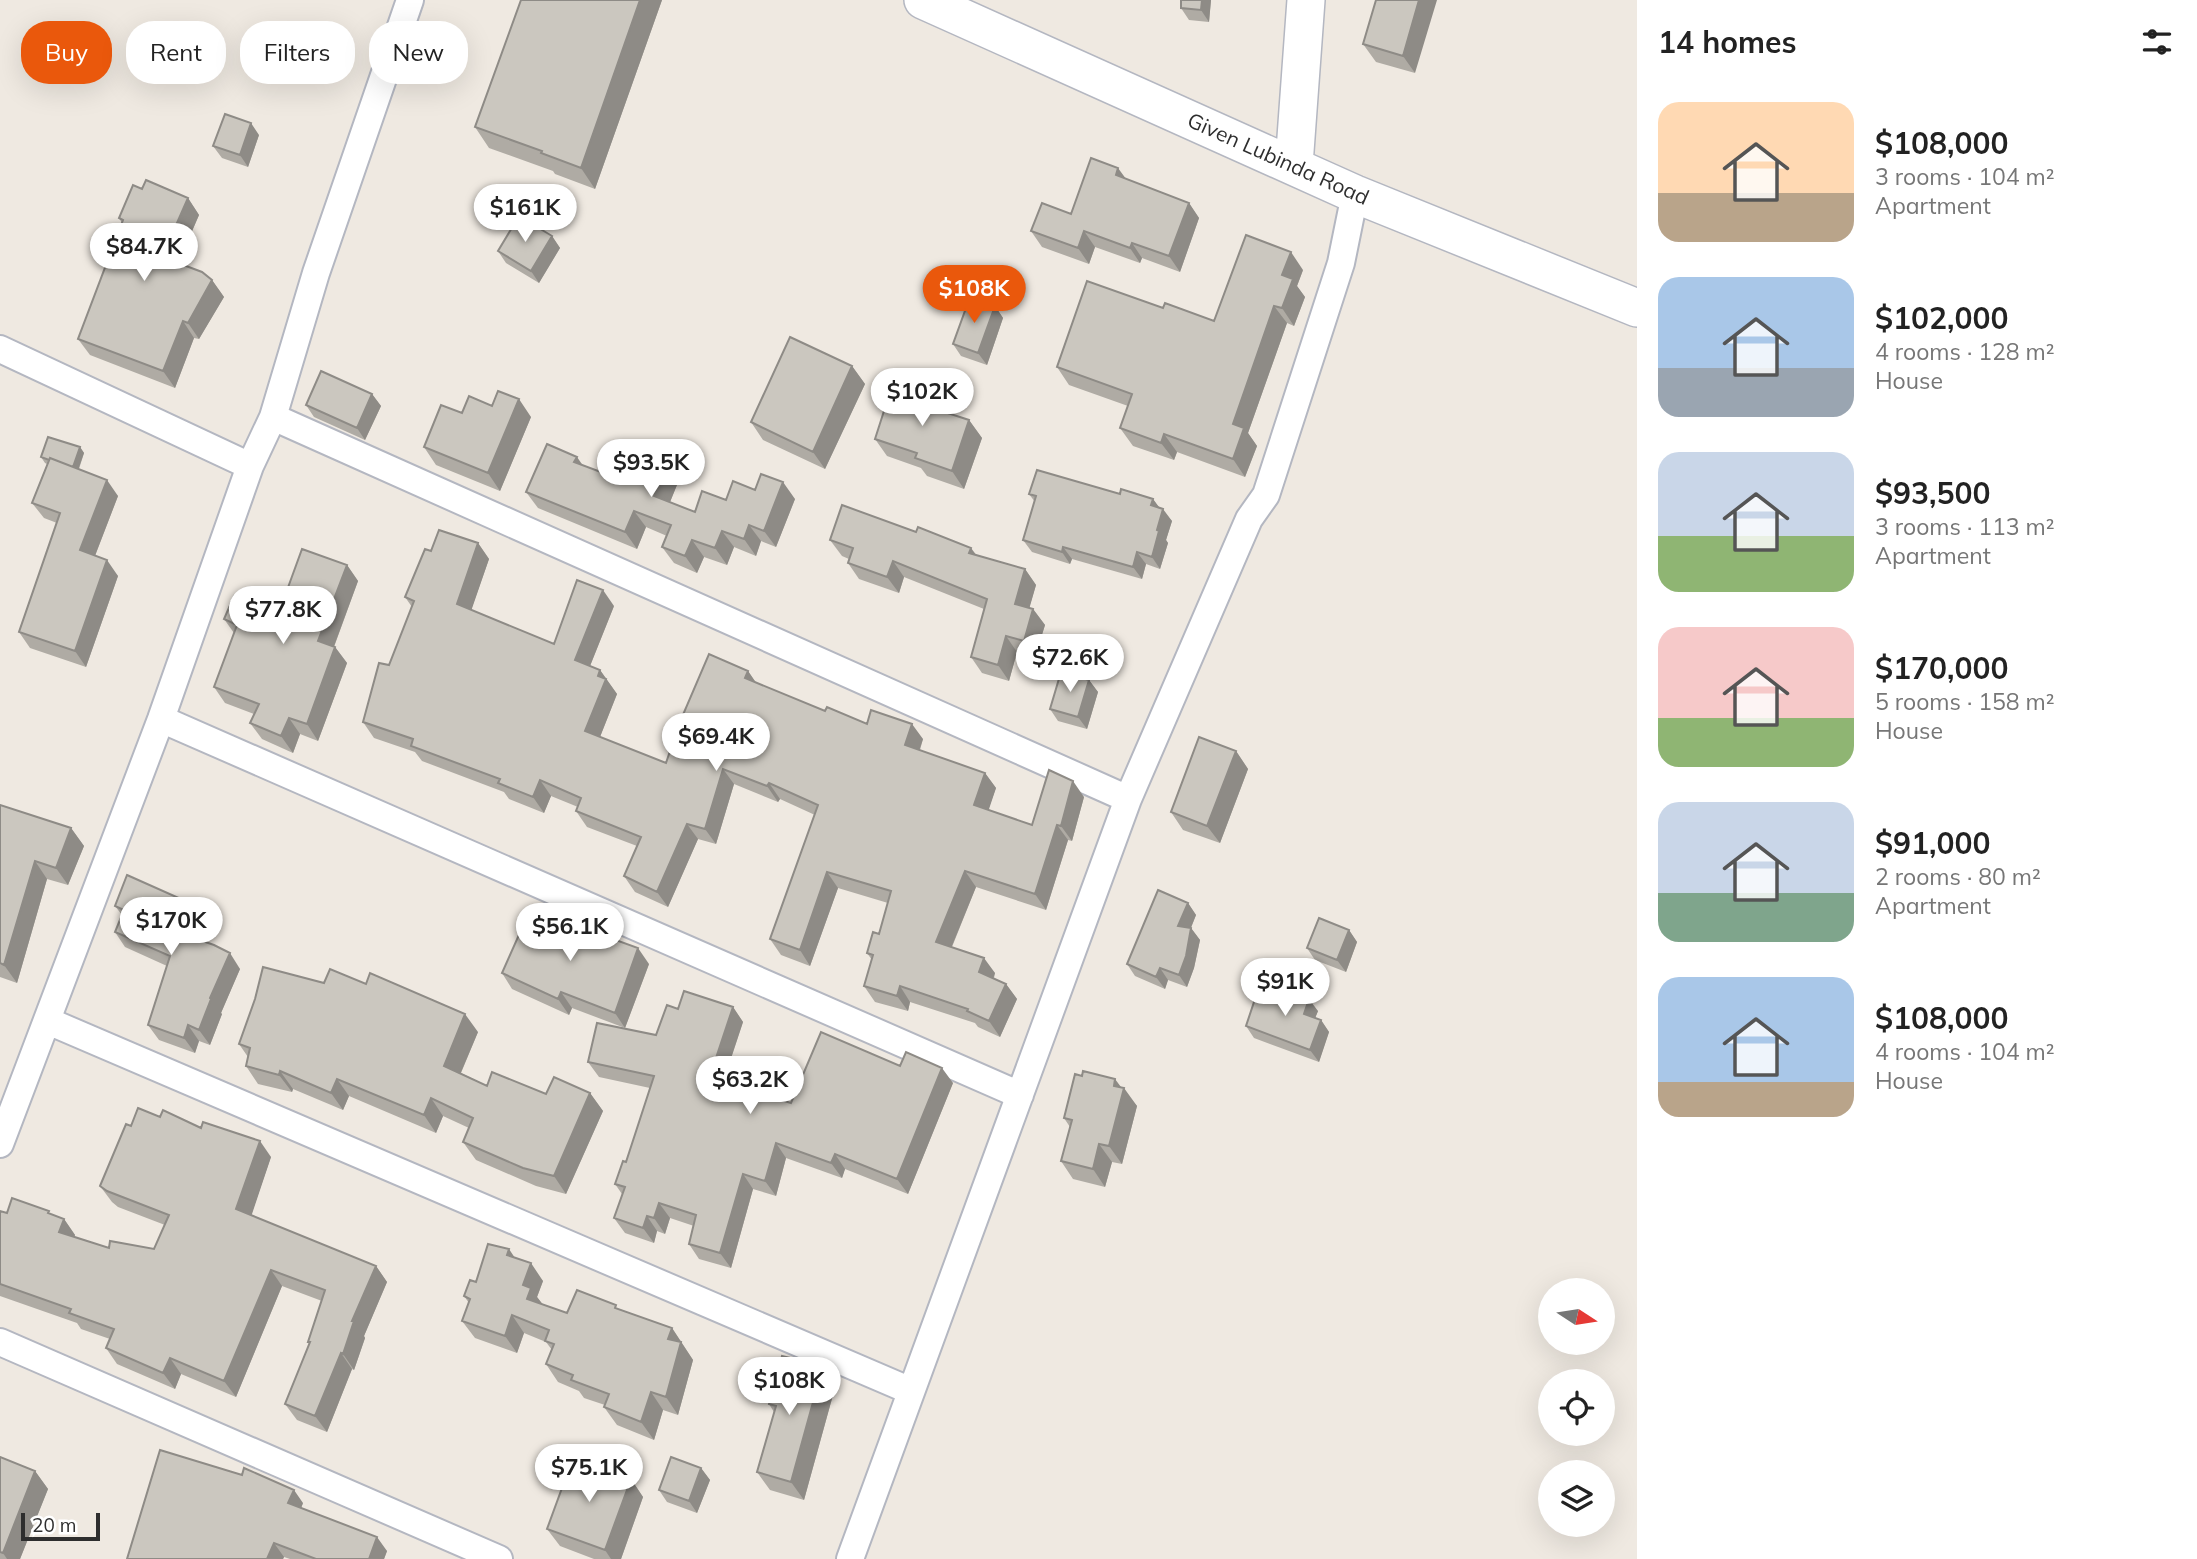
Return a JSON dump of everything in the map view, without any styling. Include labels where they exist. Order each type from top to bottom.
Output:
[{"type":"street","points":[[0,1144],[161,719],[250,466],[273,417],[316,273],[410,0]]},
{"type":"street","name":"Given Lubinda Road","points":[[923,0],[1355,194],[1637,308]]},
{"type":"street","points":[[1294,165],[1306,0]]},
{"type":"street","points":[[850,1559],[1128,799],[1249,519],[1266,495],[1342,263],[1355,194]]},
{"type":"street","points":[[0,349],[250,466]]},
{"type":"street","points":[[273,417],[1128,799]]},
{"type":"street","points":[[161,719],[1020,1095]]},
{"type":"street","points":[[48,1021],[911,1391]]},
{"type":"street","points":[[0,1342],[499,1559]]},
{"type":"building","points":[[521,0],[640,0],[581,168],[475,127]]},
{"type":"building","points":[[1181,0],[1202,0],[1201,10],[1181,8]]},
{"type":"building","points":[[1376,0],[1419,0],[1403,56],[1363,44]]},
{"type":"building","points":[[225,114],[251,123],[240,155],[213,146]]},
{"type":"building","points":[[1091,158],[1118,168],[1116,175],[1189,203],[1169,256],[1132,243],[1130,248],[1084,231],[1078,248],[1031,231],[1042,203],[1071,214]]},
{"type":"building","points":[[146,180],[188,198],[162,257],[202,272],[212,280],[188,323],[183,321],[163,371],[78,339],[123,220],[119,218],[133,185],[142,189]]},
{"type":"building","points":[[519,216],[552,236],[531,271],[498,251]]},
{"type":"building","points":[[1246,235],[1291,252],[1282,275],[1293,279],[1282,308],[1274,306],[1233,424],[1244,428],[1233,459],[1164,434],[1161,443],[1120,428],[1132,394],[1057,367],[1087,281],[1163,308],[1165,303],[1214,321]]},
{"type":"building","points":[[970,297],[995,306],[978,353],[953,344]]},
{"type":"building","points":[[790,337],[852,366],[813,452],[751,422]]},
{"type":"building","points":[[321,371],[372,394],[357,428],[306,405]]},
{"type":"building","points":[[892,386],[941,403],[938,410],[969,420],[952,471],[915,458],[917,453],[875,439]]},
{"type":"building","points":[[498,391],[519,399],[488,473],[424,447],[441,405],[462,413],[469,396],[492,406]]},
{"type":"building","points":[[48,437],[80,447],[73,467],[41,457]]},
{"type":"building","points":[[547,444],[577,457],[574,462],[614,477],[621,461],[643,470],[651,451],[670,458],[654,496],[695,512],[702,491],[726,500],[733,481],[755,490],[761,474],[783,482],[764,531],[749,525],[744,539],[722,531],[715,548],[692,540],[685,556],[662,547],[671,525],[634,511],[625,532],[526,492]]},
{"type":"building","points":[[50,458],[107,480],[80,550],[107,560],[75,651],[19,632],[60,513],[32,503]]},
{"type":"building","points":[[1037,470],[1120,494],[1121,489],[1153,499],[1151,505],[1163,509],[1152,557],[1137,552],[1133,567],[1063,547],[1062,552],[1023,540],[1036,496],[1029,494]]},
{"type":"building","points":[[842,505],[916,532],[918,527],[971,548],[969,553],[1025,569],[1015,604],[1033,609],[1024,641],[1006,636],[998,665],[971,657],[987,599],[893,561],[887,577],[848,563],[853,548],[830,540]]},
{"type":"building","points":[[439,530],[478,543],[457,604],[554,644],[577,580],[603,590],[575,660],[600,670],[598,676],[606,679],[585,731],[666,763],[679,724],[709,654],[748,671],[745,678],[825,711],[827,707],[867,724],[871,710],[912,724],[905,745],[985,773],[974,805],[1032,825],[1049,770],[1073,781],[1061,826],[1057,825],[1035,894],[965,871],[936,942],[984,958],[979,972],[1006,984],[989,1021],[967,1011],[968,1009],[900,986],[897,996],[864,986],[873,955],[867,953],[873,932],[879,934],[891,891],[827,872],[800,950],[770,939],[818,805],[769,783],[767,786],[723,769],[705,829],[687,824],[657,892],[624,876],[641,837],[576,811],[581,798],[540,780],[533,797],[498,783],[500,779],[411,746],[413,739],[363,722],[379,663],[389,665],[414,601],[405,597],[425,549],[431,551]]},
{"type":"building","points":[[302,549],[347,565],[318,641],[335,647],[307,724],[289,718],[281,736],[250,723],[259,704],[214,687],[237,625],[224,619],[234,596],[278,615]]},
{"type":"building","points":[[1061,672],[1089,680],[1078,717],[1050,709]]},
{"type":"building","points":[[1199,737],[1236,751],[1207,826],[1171,812]]},
{"type":"building","points":[[0,805],[71,828],[56,868],[35,861],[4,965],[0,963]]},
{"type":"building","points":[[127,875],[181,899],[168,929],[230,953],[199,1030],[188,1025],[184,1038],[148,1025],[170,956],[115,932],[124,910],[115,906]]},
{"type":"building","points":[[1158,890],[1188,903],[1178,926],[1191,928],[1179,975],[1160,968],[1156,977],[1127,964]]},
{"type":"building","points":[[530,910],[599,941],[602,935],[638,948],[615,1013],[561,992],[558,999],[502,973]]},
{"type":"building","points":[[1319,918],[1349,930],[1337,960],[1307,948]]},
{"type":"building","points":[[263,967],[324,983],[330,969],[366,984],[370,973],[465,1014],[444,1066],[487,1086],[492,1072],[546,1094],[554,1077],[590,1093],[554,1176],[523,1168],[463,1142],[473,1118],[431,1098],[424,1115],[337,1079],[331,1093],[280,1071],[279,1075],[246,1066],[250,1048],[239,1044]]},
{"type":"building","points":[[1276,987],[1309,999],[1304,1014],[1321,1020],[1310,1050],[1246,1026],[1256,996],[1271,1001]]},
{"type":"building","points":[[684,991],[733,1007],[709,1079],[791,1103],[821,1032],[900,1066],[906,1052],[942,1068],[897,1179],[835,1154],[831,1163],[776,1143],[765,1181],[743,1174],[720,1253],[689,1244],[696,1215],[659,1203],[654,1218],[647,1216],[643,1228],[614,1218],[625,1187],[615,1184],[623,1161],[626,1162],[654,1076],[588,1062],[597,1023],[656,1035],[667,1005],[678,1009]]},
{"type":"building","points":[[1083,1071],[1115,1079],[1114,1086],[1124,1088],[1109,1146],[1099,1144],[1093,1169],[1061,1161],[1072,1120],[1064,1118],[1075,1074],[1082,1076]]},
{"type":"building","points":[[138,1108],[160,1117],[163,1110],[201,1128],[203,1122],[260,1141],[236,1209],[376,1266],[352,1321],[343,1354],[341,1353],[315,1416],[285,1404],[310,1342],[325,1290],[271,1270],[224,1381],[170,1358],[163,1373],[106,1348],[114,1329],[69,1313],[71,1309],[0,1284],[0,1211],[7,1213],[12,1198],[64,1219],[59,1232],[109,1248],[110,1241],[154,1249],[169,1215],[100,1186],[126,1124],[131,1126]]},
{"type":"building","points":[[488,1244],[509,1249],[507,1255],[531,1263],[523,1285],[531,1288],[527,1299],[567,1313],[577,1290],[616,1305],[615,1308],[672,1328],[668,1339],[681,1342],[666,1397],[651,1392],[641,1422],[604,1407],[609,1394],[571,1380],[573,1375],[546,1364],[554,1344],[545,1341],[549,1330],[512,1315],[505,1336],[462,1321],[470,1299],[464,1296],[470,1280],[476,1282]]},
{"type":"building","points":[[782,1356],[823,1366],[791,1482],[757,1472],[776,1406],[769,1404]]},
{"type":"building","points":[[160,1450],[242,1475],[244,1468],[294,1490],[288,1503],[377,1537],[369,1559],[316,1559],[274,1543],[267,1559],[127,1559]]},
{"type":"building","points":[[0,1457],[35,1471],[3,1553],[0,1552]]},
{"type":"building","points":[[671,1457],[701,1468],[689,1501],[659,1490]]},
{"type":"building","points":[[573,1458],[631,1479],[605,1550],[547,1529]]}]
